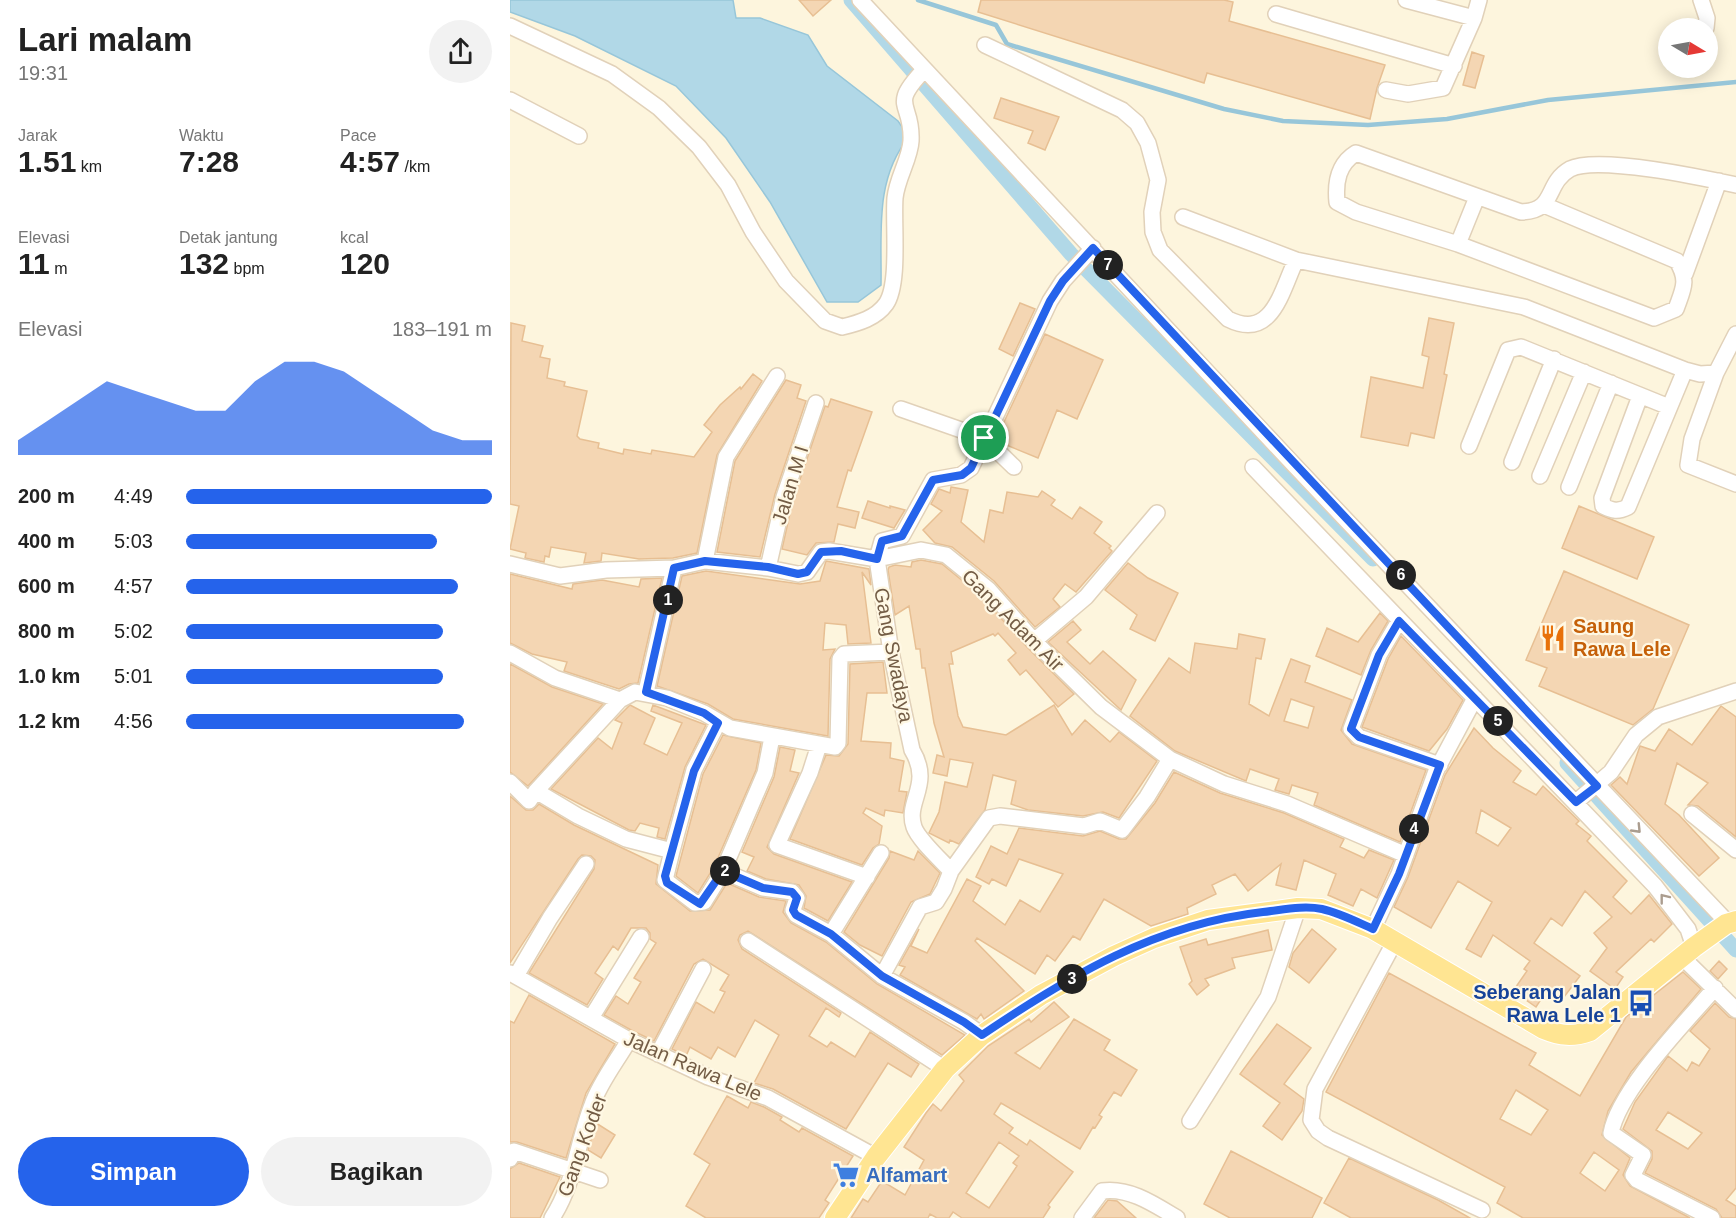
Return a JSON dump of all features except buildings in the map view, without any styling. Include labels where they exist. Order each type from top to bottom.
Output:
[{"type":"main road","points":[[835,1218],[876,1157],[945,1069],[982,1035],[1041,995],[1154,938],[1208,920],[1298,908],[1321,909],[1373,929],[1544,1029],[1557,1034],[1575,1036],[1590,1031],[1690,950],[1730,923]]},
{"type":"street","points":[[860,0],[1089,253],[1596,787],[1730,923]]},
{"type":"street","points":[[1406,0],[1474,18]]},
{"type":"street","points":[[1386,90],[1408,94],[1443,88],[1474,18],[1479,0]]},
{"type":"street","points":[[1701,0],[1707,18]]},
{"type":"street","points":[[1276,14],[1454,66]]},
{"type":"street","points":[[510,26],[612,74],[659,108],[699,147],[728,185],[753,232],[786,281],[825,321],[842,327],[873,316],[886,303],[891,290],[896,225],[895,198],[911,138],[904,105],[907,88],[923,71]]},
{"type":"street","points":[[985,45],[1122,110],[1137,123],[1148,143],[1158,180],[1152,212],[1153,232],[1160,250],[1228,319],[1241,325],[1255,326],[1270,315],[1296,260]]},
{"type":"street","points":[[510,100],[579,136]]},
{"type":"street","points":[[1719,181],[1685,274],[1684,287],[1676,309],[1654,318],[1458,244],[1356,212],[1337,202],[1335,184],[1346,159],[1356,153],[1521,212],[1535,212],[1544,205],[1557,180],[1572,168],[1595,166],[1653,169],[1736,184]]},
{"type":"street","points":[[1458,244],[1477,197]]},
{"type":"street","points":[[1544,205],[1677,261],[1685,274]]},
{"type":"street","points":[[1183,217],[1296,260],[1524,307],[1685,370],[1700,374],[1716,373]]},
{"type":"street","points":[[877,559],[882,541],[902,536],[933,480],[962,475],[971,468],[1050,301],[1063,281],[1089,253]]},
{"type":"street","points":[[1736,334],[1716,373],[1692,439],[1688,465],[1736,484]]},
{"type":"street","points":[[1469,446],[1508,350],[1521,347],[1669,407]]},
{"type":"street","points":[[1512,462],[1554,359]]},
{"type":"street","points":[[1640,396],[1602,498],[1603,506],[1611,511],[1628,507],[1685,370]]},
{"type":"street","points":[[1540,476],[1584,372]]},
{"type":"street","points":[[705,561],[726,457],[777,376]]},
{"type":"street","points":[[1569,488],[1611,383]]},
{"type":"street","name":"Jalan M I","points":[[768,567],[784,497],[816,403]]},
{"type":"street","points":[[901,409],[984,438],[1014,467]]},
{"type":"street","points":[[1253,467],[1399,621],[1578,801],[1655,886],[1688,929],[1690,950],[1715,988],[1736,1010]]},
{"type":"street","points":[[1034,641],[1086,597],[1157,513]]},
{"type":"street","name":"Gang Adam Air","points":[[510,564],[560,576],[606,570],[674,568],[705,561],[768,567],[798,574],[807,572],[821,552],[829,551],[877,559],[921,550],[946,555],[988,589],[1034,641],[1101,707],[1170,759],[1224,784],[1287,804],[1406,855]]},
{"type":"street","name":"Gang Swadaya","points":[[877,559],[891,652],[912,750],[921,772],[913,817],[914,828],[951,871]]},
{"type":"street","points":[[646,692],[674,568]]},
{"type":"street","points":[[1399,621],[1379,655],[1351,729],[1359,737],[1440,765]]},
{"type":"street","points":[[510,782],[529,801],[536,790],[620,700],[635,692],[646,692],[704,713],[730,728],[835,747],[838,743],[840,659],[844,654],[891,652]]},
{"type":"street","points":[[510,653],[555,678],[620,700]]},
{"type":"street","points":[[1578,801],[1611,772],[1636,735],[1658,717],[1736,691]]},
{"type":"street","points":[[1373,929],[1406,855],[1440,765],[1475,698]]},
{"type":"street","points":[[718,723],[694,771],[665,880],[695,903],[704,902],[723,871],[765,773],[772,737]]},
{"type":"street","points":[[819,745],[810,773],[777,845],[867,877]]},
{"type":"street","points":[[882,976],[920,907],[936,902],[951,871],[989,818],[1000,816],[1084,826],[1100,821],[1122,830],[1147,797],[1170,759]]},
{"type":"street","points":[[536,790],[578,816],[626,839],[672,851]]},
{"type":"street","points":[[1692,814],[1736,850]]},
{"type":"street","points":[[831,934],[881,852]]},
{"type":"street","points":[[513,975],[586,864]]},
{"type":"street","points":[[723,871],[763,888],[792,892],[797,898],[793,910],[796,915],[831,934],[882,976],[964,1022],[982,1035]]},
{"type":"street","points":[[1190,1121],[1268,997],[1298,908]]},
{"type":"street","points":[[591,1018],[641,937]]},
{"type":"street","points":[[748,940],[945,1069]]},
{"type":"street","points":[[1395,941],[1314,1089],[1311,1120],[1318,1131],[1328,1138],[1482,1210]]},
{"type":"street","points":[[658,1054],[703,969]]},
{"type":"street","name":"Jalan Rawa Lele","points":[[513,975],[629,1040],[708,1077],[768,1098],[876,1157]]},
{"type":"street","points":[[1712,1218],[1637,1180],[1634,1175],[1644,1155],[1611,1133],[1614,1117],[1642,1076],[1715,988]]},
{"type":"street","name":"Gang Koder","points":[[552,1218],[560,1206],[574,1170],[592,1104],[629,1040]]},
{"type":"street","points":[[510,1159],[514,1151],[600,1179]]},
{"type":"street","points":[[1082,1218],[1102,1191],[1114,1190],[1128,1192],[1177,1218]]},
{"type":"water","points":[[510,0],[733,0],[736,18],[760,18],[808,35],[827,66],[898,121],[909,137],[898,153],[885,189],[881,227],[881,285],[858,302],[827,302],[770,202],[726,138],[676,86],[575,36],[510,12]]},
{"type":"waterway","points":[[851,0],[1071,254],[1373,559]]},
{"type":"waterway","points":[[918,0],[996,25],[1007,44],[1224,109],[1283,121],[1368,125],[1447,119],[1548,100],[1736,82]]},
{"type":"waterway","points":[[1567,763],[1736,950]]},
{"type":"place","name":"Saung Rawa Lele","points":[[1553,638]]},
{"type":"place","name":"Seberang Jalan Rawa Lele 1","points":[[1641,1003]]},
{"type":"place","name":"Alfamart","points":[[846,1175]]},
{"type":"route","points":[[1093,248],[1597,786],[1576,802],[1399,621],[1379,655],[1351,729],[1359,737],[1440,765],[1412,832],[1399,874],[1373,929],[1321,909],[1298,908],[1208,920],[1154,938],[1114,956],[1041,995],[982,1035],[964,1022],[882,976],[831,934],[796,915],[793,910],[797,898],[792,892],[763,888],[723,871],[715,879],[704,902],[695,903],[667,883],[665,876],[694,771],[718,723],[704,713],[646,692],[652,657],[658,648],[674,568],[705,561],[768,567],[798,574],[807,572],[821,552],[841,551],[877,559],[882,541],[902,536],[933,480],[962,475],[971,468],[984,438],[1050,301],[1063,281],[1093,248]]}]
